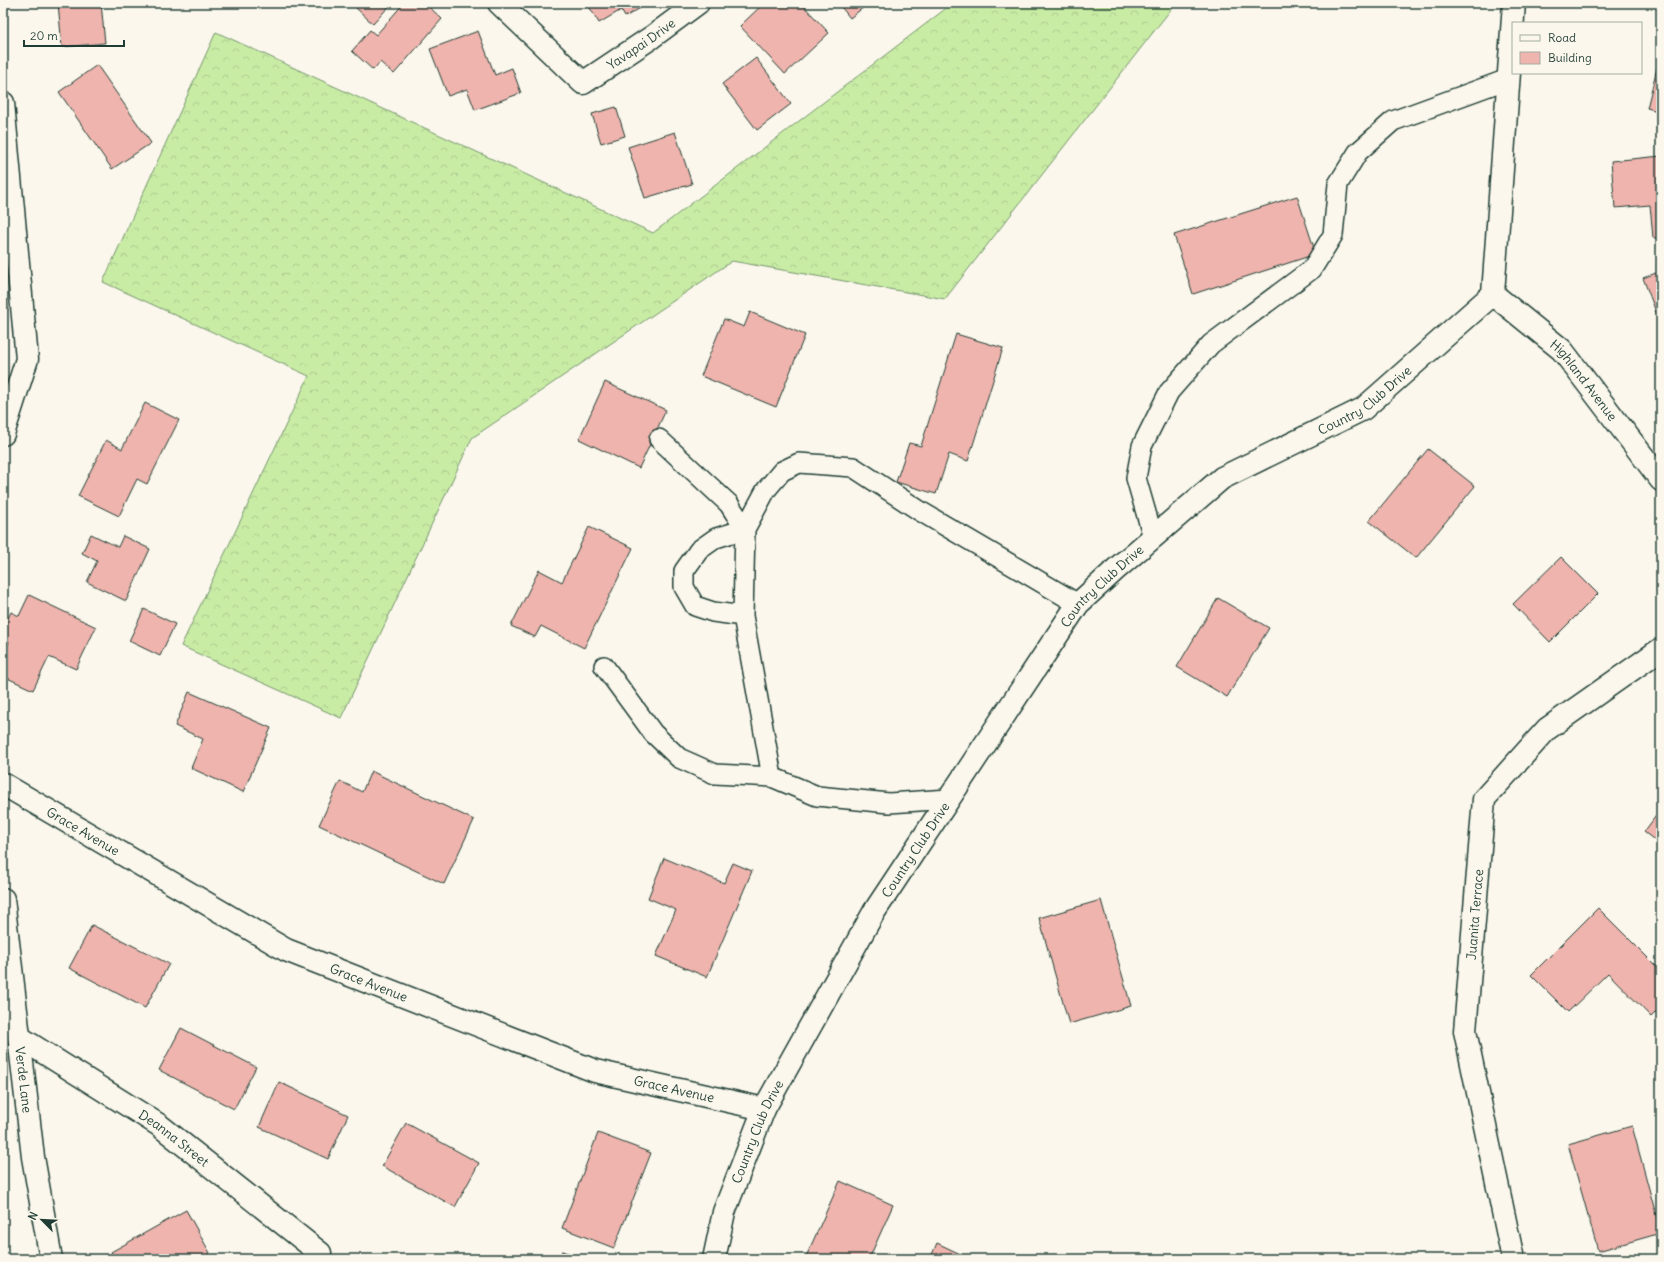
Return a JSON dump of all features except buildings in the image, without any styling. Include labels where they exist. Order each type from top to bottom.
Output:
[{"type":"street","name":"Yavapai Drive","points":[[499,3],[583,83],[652,38],[698,3]]},
{"type":"street","points":[[1512,22],[1514,3]]},
{"type":"street","points":[[1493,294],[1512,28]]},
{"type":"street","points":[[3,103],[27,359],[3,434]]},
{"type":"street","name":"Highland Avenue","points":[[1493,294],[1562,350],[1661,480]]},
{"type":"street","name":"Country Club Drive","points":[[714,1259],[724,1212],[764,1109],[874,912],[1078,604],[1222,478],[1363,409],[1493,294]]},
{"type":"street","name":"Juanita Terrace","points":[[1513,1259],[1465,1031],[1484,799],[1548,729],[1661,649]]},
{"type":"street","name":"Grace Avenue","points":[[3,784],[286,950],[595,1071],[764,1109]]},
{"type":"street","name":"Verde Lane","points":[[3,900],[33,1157],[51,1259]]},
{"type":"street","name":"Deanna Street","points":[[19,1037],[159,1126],[320,1253]]},
{"type":"lane","points":[[1153,537],[1136,478],[1142,446],[1169,392],[1211,344],[1312,269],[1333,235],[1338,184],[1358,152],[1393,121],[1508,79]]},
{"type":"lane","points":[[659,440],[729,504],[745,529]]},
{"type":"lane","points":[[772,777],[743,616],[745,529],[766,490],[782,471],[799,463],[853,467],[920,511],[1078,604]]},
{"type":"lane","points":[[743,616],[713,612],[695,606],[684,587],[684,571],[699,550],[704,546],[716,538],[745,529]]},
{"type":"lane","points":[[604,666],[653,733],[679,758],[714,774],[772,777],[817,796],[889,803],[949,799]]},
{"type":"green space","points":[[953,3],[1176,3],[945,299],[732,261],[472,438],[341,718],[181,646],[309,376],[103,282],[216,32],[653,233]]}]
